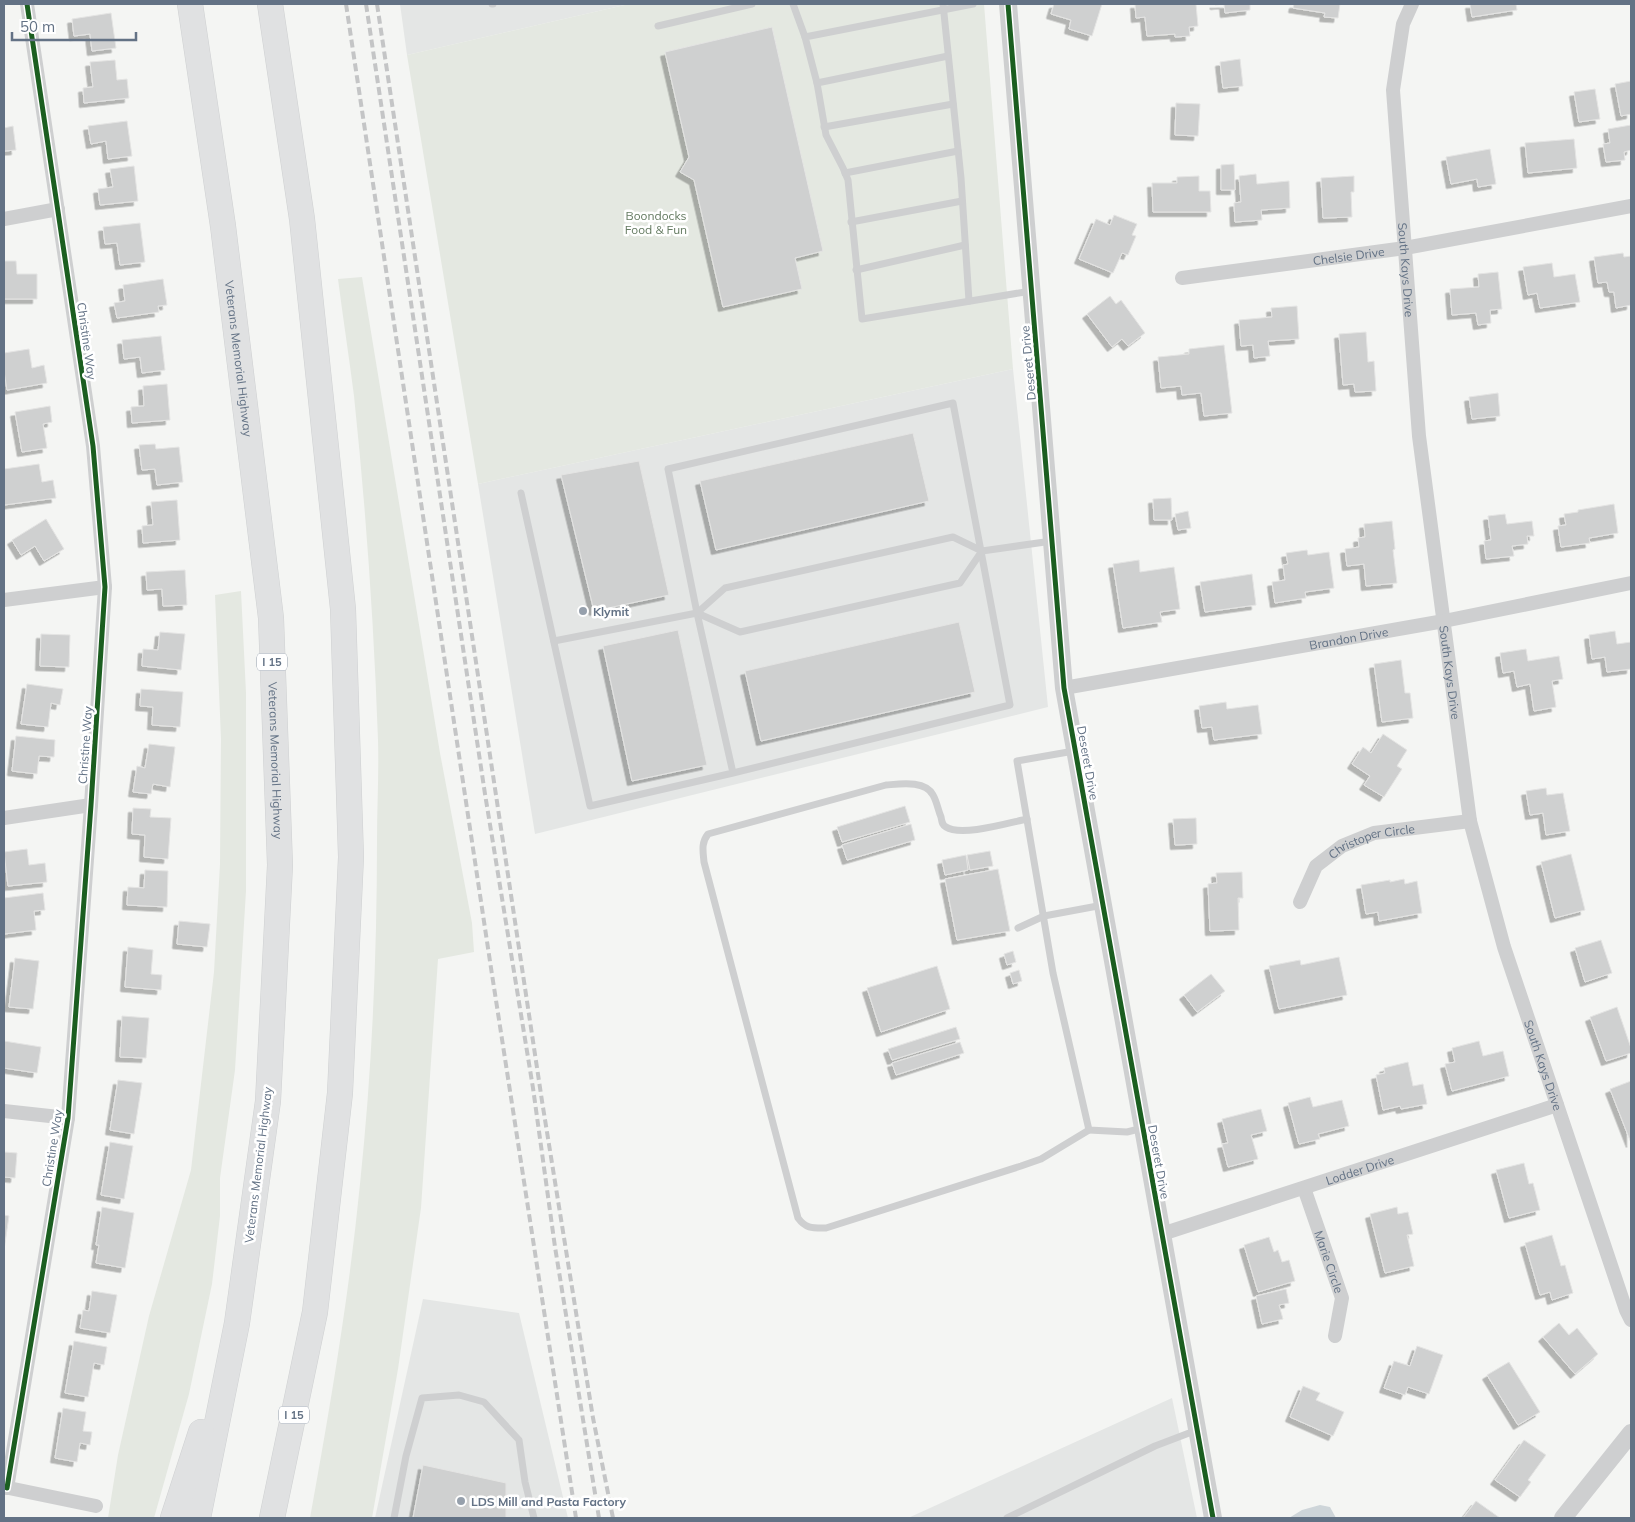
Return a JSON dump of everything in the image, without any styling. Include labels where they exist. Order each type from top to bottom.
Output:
[{"type":"highway","name":"Veterans Memorial Highway","points":[[190,4],[223,226],[271,618],[280,866],[268,1101],[237,1323],[198,1518]]},
{"type":"highway","name":"I 15","points":[[270,4],[302,219],[343,609],[351,858],[340,1093],[315,1312],[272,1518]]},
{"type":"highway","points":[[286,1518],[315,1312]]},
{"type":"highway","points":[[173,1518],[237,1323]]},
{"type":"street","name":"Christine Way","points":[[6,1487],[68,1118],[105,587],[93,446],[27,4]]},
{"type":"street","name":"Deseret Drive","points":[[1008,4],[1064,688],[1213,1518]]},
{"type":"street","name":"South Kays Drive","points":[[1412,4],[1403,24],[1393,90],[1419,436],[1470,821],[1504,947],[1626,1310],[1631,1320]]},
{"type":"street","name":"Chelsie Drive","points":[[1182,278],[1405,248],[1631,206]]},
{"type":"street","points":[[4,219],[58,209]]},
{"type":"street","name":"Brandon Drive","points":[[1064,688],[1444,621],[1631,583]]},
{"type":"street","points":[[4,600],[105,587]]},
{"type":"street","points":[[4,818],[91,805]]},
{"type":"street","name":"Christoper Circle","points":[[1300,902],[1316,866],[1342,846],[1374,833],[1470,821]]},
{"type":"street","name":"Lodder Drive","points":[[1162,1234],[1557,1105]]},
{"type":"street","points":[[4,1112],[68,1118]]},
{"type":"street","name":"Marie Circle","points":[[1304,1188],[1342,1298],[1335,1336]]},
{"type":"street","points":[[1563,1518],[1631,1433]]},
{"type":"street","points":[[6,1487],[96,1506]]},
{"type":"lane","points":[[658,26],[752,4]]},
{"type":"lane","points":[[793,4],[805,38],[817,83],[826,135],[848,180],[862,318],[1032,291]]},
{"type":"lane","points":[[805,38],[943,7],[972,4]]},
{"type":"lane","points":[[943,7],[958,151],[969,301]]},
{"type":"lane","points":[[817,83],[948,56]]},
{"type":"lane","points":[[824,127],[953,104]]},
{"type":"lane","points":[[845,173],[958,151]]},
{"type":"lane","points":[[851,222],[962,201]]},
{"type":"lane","points":[[856,270],[965,245]]},
{"type":"lane","points":[[521,493],[590,806],[733,774],[1010,705],[953,403],[668,469],[697,613],[733,774]]},
{"type":"lane","points":[[554,640],[697,613],[725,588],[953,537],[982,551],[1052,541]]},
{"type":"lane","points":[[697,613],[740,632],[960,583],[982,551]]},
{"type":"lane","points":[[1076,751],[1017,762],[1053,974],[1089,1130]]},
{"type":"lane","points":[[1027,819],[965,831],[947,828],[943,825],[930,790],[922,786],[905,784],[886,785],[708,834],[704,839],[702,848],[704,862],[798,1218],[803,1224],[814,1228],[826,1228],[1041,1159],[1089,1130],[1127,1132],[1143,1128]]},
{"type":"lane","points":[[1018,928],[1044,916],[1103,904]]},
{"type":"lane","points":[[394,1518],[406,1456],[422,1398],[459,1395],[484,1402],[518,1440],[525,1482],[534,1518]]},
{"type":"lane","points":[[1007,1518],[1155,1446],[1198,1430]]},
{"type":"shaded area","points":[[400,4],[629,4],[407,55]]},
{"type":"shaded area","points":[[1013,369],[1048,707],[535,834],[478,484]]},
{"type":"shaded area","points":[[423,1299],[519,1313],[568,1518],[375,1518]]},
{"type":"shaded area","points":[[1172,1398],[1197,1518],[908,1518]]},
{"type":"shaded area","points":[[1320,1505],[1330,1507],[1336,1518],[1289,1518],[1302,1510]]},
{"type":"green space","name":"Boondocks Food & Fun","points":[[629,4],[984,4],[1013,369],[478,484],[407,55]]},
{"type":"green space","points":[[362,277],[440,753],[472,923],[474,952],[438,959],[421,1208],[398,1369],[372,1518],[310,1518],[332,1394],[356,1226],[368,1098],[373,1012],[378,740],[372,611],[354,396],[338,279]]},
{"type":"green space","points":[[241,591],[246,693],[246,891],[235,1070],[220,1178],[220,1216],[212,1284],[189,1394],[154,1518],[108,1518],[118,1455],[149,1316],[191,1170],[214,972],[220,864],[221,739],[215,595]]},
{"type":"building","points":[[1054,4],[1102,4],[1092,36],[1069,29],[1071,20],[1051,14]]},
{"type":"building","points":[[1135,4],[1196,4],[1198,26],[1189,27],[1190,36],[1175,37],[1175,34],[1147,36],[1145,17],[1136,18]]},
{"type":"building","points":[[1224,4],[1250,4],[1250,10],[1225,13]]},
{"type":"building","points":[[1294,4],[1340,4],[1338,18],[1324,17],[1325,13],[1293,8]]},
{"type":"building","points":[[1470,4],[1516,4],[1517,10],[1472,17]]},
{"type":"building","points":[[111,13],[116,48],[92,51],[90,34],[74,36],[72,19]]},
{"type":"building","points":[[772,27],[823,251],[795,258],[802,289],[723,307],[694,180],[680,172],[689,157],[665,52]]},
{"type":"building","points":[[1240,59],[1243,86],[1223,88],[1220,62]]},
{"type":"building","points":[[115,60],[117,80],[127,79],[129,98],[84,103],[83,88],[93,87],[90,62]]},
{"type":"building","points":[[1631,81],[1631,114],[1621,116],[1615,84]]},
{"type":"building","points":[[1595,89],[1600,119],[1579,122],[1574,92]]},
{"type":"building","points":[[1176,103],[1200,104],[1198,136],[1175,135]]},
{"type":"building","points":[[127,121],[132,156],[108,159],[106,141],[91,144],[88,126]]},
{"type":"building","points":[[1631,125],[1631,150],[1624,152],[1625,160],[1606,162],[1603,144],[1610,143],[1608,129]]},
{"type":"building","points":[[13,126],[16,150],[4,151],[4,128]]},
{"type":"building","points":[[1574,139],[1577,168],[1528,173],[1525,143]]},
{"type":"building","points":[[1490,149],[1496,184],[1478,187],[1477,179],[1451,184],[1446,157]]},
{"type":"building","points":[[1234,164],[1235,190],[1221,190],[1221,165]]},
{"type":"building","points":[[134,166],[138,201],[100,205],[98,189],[113,187],[110,169]]},
{"type":"building","points":[[1256,174],[1257,184],[1289,181],[1290,208],[1261,210],[1262,220],[1235,222],[1234,203],[1241,202],[1239,176]]},
{"type":"building","points":[[1199,176],[1199,191],[1210,191],[1211,212],[1153,212],[1152,183],[1177,183],[1177,177]]},
{"type":"building","points":[[1354,176],[1354,192],[1351,192],[1352,217],[1323,218],[1321,178]]},
{"type":"building","points":[[1114,215],[1137,224],[1132,235],[1136,236],[1128,255],[1122,253],[1113,273],[1079,259],[1096,219],[1110,225]]},
{"type":"building","points":[[140,223],[145,262],[120,265],[117,243],[105,244],[103,227]]},
{"type":"building","points":[[1623,253],[1624,257],[1631,256],[1631,305],[1616,308],[1614,292],[1609,292],[1607,282],[1598,283],[1594,257]]},
{"type":"building","points":[[4,261],[16,261],[17,274],[37,274],[37,299],[4,299]]},
{"type":"building","points":[[1552,263],[1554,277],[1575,274],[1580,302],[1540,308],[1537,293],[1528,295],[1523,267]]},
{"type":"building","points":[[1498,272],[1502,309],[1490,310],[1491,323],[1478,325],[1476,313],[1452,315],[1450,289],[1479,287],[1478,274]]},
{"type":"building","points":[[163,279],[167,305],[158,306],[159,312],[117,318],[114,303],[125,301],[123,285]]},
{"type":"building","points":[[1110,296],[1116,304],[1121,300],[1145,333],[1128,346],[1122,339],[1112,347],[1087,314]]},
{"type":"building","points":[[1297,306],[1299,339],[1268,341],[1270,356],[1254,358],[1253,345],[1241,346],[1239,320],[1272,317],[1271,308]]},
{"type":"building","points":[[1366,332],[1368,362],[1374,361],[1376,391],[1355,392],[1354,384],[1343,385],[1339,334]]},
{"type":"building","points":[[161,336],[165,370],[142,373],[140,357],[124,359],[122,340]]},
{"type":"building","points":[[1224,345],[1232,413],[1204,416],[1201,393],[1182,395],[1181,386],[1161,388],[1158,357],[1189,354],[1189,349]]},
{"type":"building","points":[[29,349],[32,368],[44,365],[47,383],[7,390],[4,353]]},
{"type":"building","points":[[167,384],[170,420],[132,423],[131,407],[144,406],[143,386]]},
{"type":"building","points":[[1498,393],[1500,416],[1472,419],[1469,397]]},
{"type":"building","points":[[50,406],[52,422],[43,424],[47,448],[22,452],[15,412]]},
{"type":"building","points":[[913,433],[929,501],[716,550],[700,481]]},
{"type":"building","points":[[155,444],[156,449],[179,447],[183,482],[157,485],[155,469],[142,470],[139,445]]},
{"type":"building","points":[[639,461],[669,595],[594,611],[561,475]]},
{"type":"building","points":[[39,464],[42,482],[53,480],[56,498],[4,505],[4,469]]},
{"type":"building","points":[[1171,498],[1172,520],[1154,520],[1153,499]]},
{"type":"building","points":[[177,500],[180,540],[143,543],[142,526],[153,525],[151,502]]},
{"type":"building","points":[[1614,504],[1618,533],[1589,538],[1590,543],[1561,547],[1558,526],[1566,525],[1564,514]]},
{"type":"building","points":[[1188,511],[1191,528],[1178,530],[1175,514]]},
{"type":"building","points":[[1505,514],[1507,524],[1532,521],[1534,536],[1527,536],[1528,544],[1512,546],[1514,556],[1486,559],[1484,541],[1491,540],[1488,516]]},
{"type":"building","points":[[46,519],[64,549],[44,561],[35,546],[21,555],[12,540]]},
{"type":"building","points":[[1392,521],[1397,583],[1366,586],[1364,564],[1347,566],[1345,549],[1359,547],[1358,538],[1365,537],[1364,524]]},
{"type":"building","points":[[1307,550],[1308,555],[1329,552],[1334,588],[1305,592],[1306,598],[1275,603],[1272,582],[1285,580],[1283,565],[1288,564],[1286,553]]},
{"type":"building","points":[[1139,560],[1140,572],[1174,567],[1180,609],[1160,612],[1162,622],[1123,628],[1113,564]]},
{"type":"building","points":[[185,570],[187,605],[163,606],[162,589],[147,590],[146,572]]},
{"type":"building","points":[[1252,574],[1256,605],[1205,612],[1200,582]]},
{"type":"building","points":[[959,622],[975,692],[761,741],[745,671]]},
{"type":"building","points":[[678,630],[707,765],[632,781],[603,646]]},
{"type":"building","points":[[1615,631],[1617,644],[1631,642],[1631,669],[1607,672],[1605,657],[1592,659],[1589,635]]},
{"type":"building","points":[[160,632],[185,634],[181,670],[142,666],[143,649],[158,650]]},
{"type":"building","points":[[41,634],[70,635],[69,667],[40,666]]},
{"type":"building","points":[[1526,649],[1528,661],[1559,656],[1563,679],[1552,681],[1556,707],[1534,711],[1530,684],[1517,687],[1514,671],[1503,673],[1500,653]]},
{"type":"building","points":[[1401,660],[1405,693],[1410,693],[1413,718],[1382,722],[1374,664]]},
{"type":"building","points":[[27,684],[63,689],[60,705],[51,703],[48,727],[21,724]]},
{"type":"building","points":[[141,689],[183,692],[180,727],[152,725],[153,707],[140,706]]},
{"type":"building","points":[[1226,702],[1227,709],[1258,705],[1262,734],[1214,740],[1212,727],[1202,728],[1199,706]]},
{"type":"building","points":[[1383,734],[1407,750],[1397,766],[1402,769],[1384,797],[1364,785],[1370,776],[1352,764],[1363,747],[1371,753]]},
{"type":"building","points":[[16,736],[55,740],[54,757],[39,756],[37,774],[12,771]]},
{"type":"building","points":[[149,744],[175,747],[170,787],[153,784],[151,794],[133,792],[137,766],[145,768]]},
{"type":"building","points":[[1546,788],[1547,795],[1563,793],[1570,831],[1546,835],[1543,813],[1530,815],[1526,791]]},
{"type":"building","points":[[905,806],[910,822],[842,842],[837,827]]},
{"type":"building","points":[[133,808],[151,809],[150,817],[171,818],[168,859],[144,857],[145,835],[132,834]]},
{"type":"building","points":[[1196,818],[1197,844],[1175,845],[1173,819]]},
{"type":"building","points":[[911,824],[915,840],[847,860],[842,845]]},
{"type":"building","points":[[27,849],[29,865],[45,863],[47,882],[8,886],[4,852]]},
{"type":"building","points":[[990,851],[993,866],[970,870],[967,855]]},
{"type":"building","points":[[1571,854],[1585,910],[1555,918],[1541,862]]},
{"type":"building","points":[[966,855],[968,870],[945,875],[942,860]]},
{"type":"building","points":[[998,869],[1010,931],[957,940],[945,879]]},
{"type":"building","points":[[145,870],[168,871],[167,907],[127,905],[128,887],[144,888]]},
{"type":"building","points":[[1242,872],[1243,898],[1238,898],[1239,930],[1210,931],[1208,884],[1217,883],[1216,873]]},
{"type":"building","points":[[1404,879],[1405,884],[1417,881],[1422,913],[1379,921],[1378,912],[1366,914],[1361,885]]},
{"type":"building","points":[[43,893],[45,910],[34,911],[36,930],[4,934],[4,898]]},
{"type":"building","points":[[179,921],[210,924],[207,947],[177,944]]},
{"type":"building","points":[[1601,940],[1612,973],[1585,982],[1575,948]]},
{"type":"building","points":[[128,947],[153,950],[151,974],[162,975],[161,990],[125,987]]},
{"type":"building","points":[[1013,951],[1016,962],[1007,965],[1004,954]]},
{"type":"building","points":[[1339,957],[1347,995],[1279,1009],[1269,966],[1300,960],[1301,965]]},
{"type":"building","points":[[15,958],[39,961],[33,1009],[9,1007]]},
{"type":"building","points":[[937,966],[950,1009],[881,1032],[867,988]]},
{"type":"building","points":[[1019,970],[1022,981],[1013,984],[1010,973]]},
{"type":"building","points":[[1211,974],[1225,991],[1197,1012],[1184,995]]},
{"type":"building","points":[[1617,1007],[1631,1053],[1606,1061],[1590,1017]]},
{"type":"building","points":[[122,1016],[149,1018],[146,1058],[120,1057]]},
{"type":"building","points":[[956,1027],[960,1039],[892,1060],[888,1049]]},
{"type":"building","points":[[4,1041],[41,1047],[37,1073],[4,1068]]},
{"type":"building","points":[[1479,1041],[1483,1056],[1503,1051],[1509,1076],[1452,1091],[1445,1064],[1455,1062],[1452,1048]]},
{"type":"building","points":[[960,1042],[964,1053],[896,1075],[892,1063]]},
{"type":"building","points":[[1408,1062],[1413,1086],[1423,1084],[1427,1104],[1401,1109],[1400,1106],[1383,1110],[1376,1075],[1385,1073],[1384,1068]]},
{"type":"building","points":[[118,1080],[142,1083],[134,1134],[110,1130]]},
{"type":"building","points":[[1631,1081],[1631,1143],[1610,1089]]},
{"type":"building","points":[[1310,1097],[1313,1107],[1342,1100],[1349,1126],[1318,1134],[1320,1139],[1299,1144],[1288,1103]]},
{"type":"building","points":[[1261,1109],[1267,1131],[1251,1135],[1258,1159],[1228,1167],[1222,1144],[1228,1143],[1222,1119]]},
{"type":"building","points":[[110,1142],[133,1146],[124,1199],[101,1195]]},
{"type":"building","points":[[4,1152],[17,1153],[15,1178],[4,1177]]},
{"type":"building","points":[[1524,1163],[1529,1184],[1533,1183],[1540,1210],[1509,1218],[1496,1170]]},
{"type":"building","points":[[102,1207],[134,1213],[125,1268],[96,1263],[99,1245],[96,1245]]},
{"type":"building","points":[[1397,1207],[1398,1214],[1408,1212],[1413,1234],[1407,1235],[1414,1266],[1385,1273],[1370,1214]]},
{"type":"building","points":[[4,1215],[9,1216],[4,1250]]},
{"type":"building","points":[[1552,1235],[1561,1266],[1565,1265],[1573,1293],[1552,1300],[1550,1292],[1540,1295],[1525,1243]]},
{"type":"building","points":[[1269,1237],[1274,1252],[1278,1250],[1282,1262],[1289,1260],[1295,1281],[1258,1292],[1244,1245]]},
{"type":"building","points":[[1286,1289],[1289,1303],[1279,1305],[1283,1319],[1262,1324],[1256,1296]]},
{"type":"building","points":[[92,1291],[117,1295],[110,1333],[80,1328],[83,1310],[89,1311]]},
{"type":"building","points":[[1559,1323],[1569,1335],[1577,1328],[1598,1354],[1575,1374],[1543,1337]]},
{"type":"building","points":[[74,1341],[107,1347],[104,1365],[94,1363],[88,1397],[65,1393]]},
{"type":"building","points":[[1417,1346],[1443,1355],[1429,1394],[1408,1387],[1405,1395],[1384,1388],[1394,1361],[1410,1366]]},
{"type":"building","points":[[1509,1362],[1540,1412],[1518,1425],[1487,1375]]},
{"type":"building","points":[[1303,1386],[1320,1393],[1316,1400],[1344,1412],[1333,1436],[1290,1417]]},
{"type":"building","points":[[63,1408],[86,1412],[83,1431],[92,1432],[90,1445],[80,1443],[77,1462],[55,1458]]},
{"type":"building","points":[[1524,1440],[1546,1455],[1528,1480],[1531,1482],[1520,1497],[1495,1480]]},
{"type":"building","name":"LDS Mill and Pasta Factory","points":[[423,1465],[506,1483],[506,1518],[413,1518]]},
{"type":"building","points":[[1476,1501],[1500,1518],[1463,1518]]},
{"type":"railway","points":[[346,4],[576,1518]]},
{"type":"railway","points":[[366,4],[485,794],[533,1088],[555,1247],[599,1518]]},
{"type":"railway","points":[[377,4],[542,1101],[593,1418],[613,1518]]},
{"type":"cycle path","points":[[7,1488],[68,1118],[105,587],[93,446],[27,4]]},
{"type":"cycle path","points":[[1008,4],[1064,688],[1213,1518]]},
{"type":"place","name":"Klymit","points":[[583,611]]},
{"type":"place","name":"LDS Mill and Pasta Factory","points":[[461,1501]]}]
